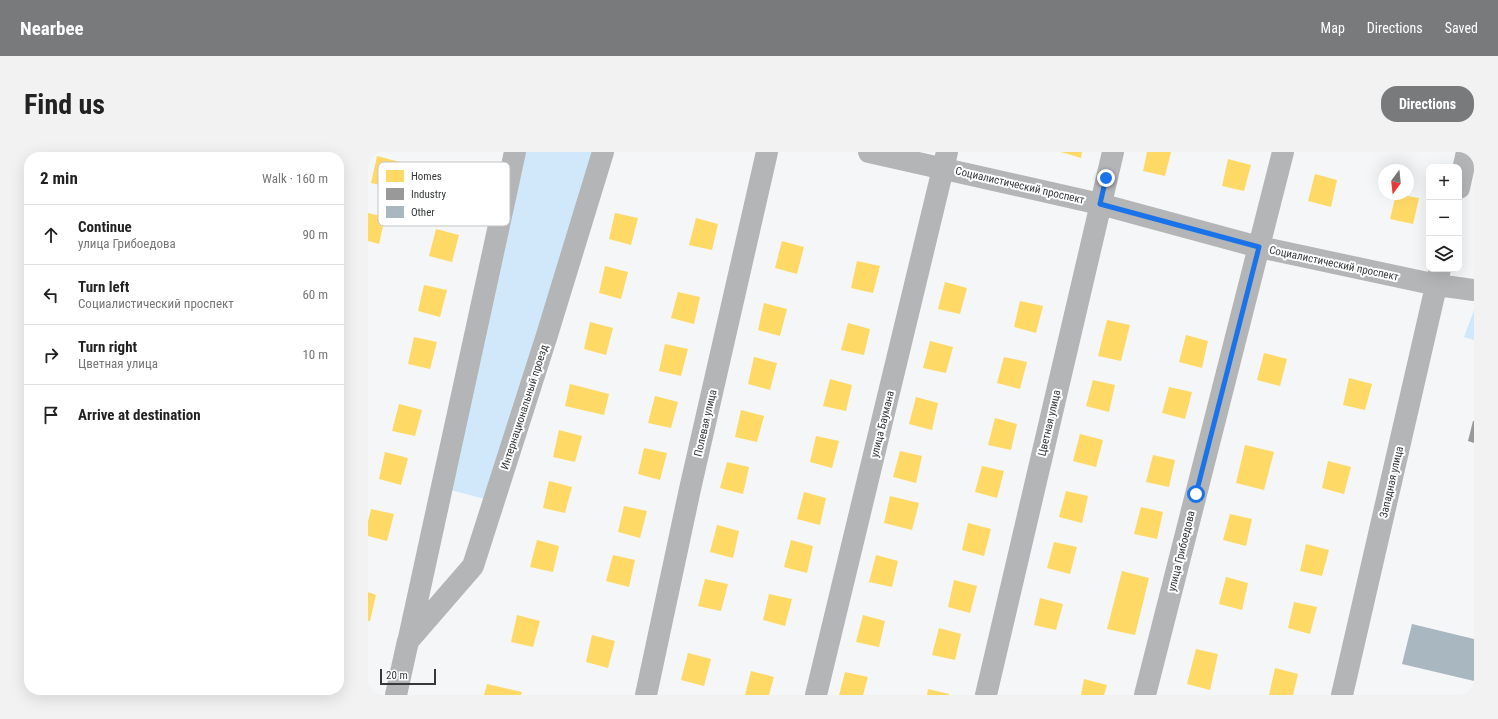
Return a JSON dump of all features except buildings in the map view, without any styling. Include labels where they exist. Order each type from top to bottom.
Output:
[{"type":"street","name":"Интернациональный проезд","points":[[510,175],[515,152]]},
{"type":"street","name":"Интернациональный проезд","points":[[408,641],[473,566],[547,336],[603,152]]},
{"type":"street","name":"Полевая улица","points":[[646,695],[694,473],[767,152]]},
{"type":"street","name":"Социалистический проспект","points":[[869,152],[945,160],[1259,247],[1439,277],[1474,290]]},
{"type":"street","name":"Цветная улица","points":[[986,695],[1113,152]]},
{"type":"street","name":"улица Грибоедова","points":[[1145,695],[1283,152]]},
{"type":"street","points":[[1462,174],[1467,152]]},
{"type":"street","name":"улица Баумана","points":[[816,695],[945,160]]},
{"type":"street","name":"Интернациональный проезд","points":[[396,695],[499,226]]},
{"type":"street","name":"Западная улица","points":[[1342,695],[1439,277]]},
{"type":"shaded area","points":[[526,152],[593,152],[485,499],[451,490]]},
{"type":"shaded area","points":[[1474,310],[1474,340],[1464,337]]},
{"type":"route","points":[[1106,178],[1100,204],[1259,247],[1196,494]]}]
